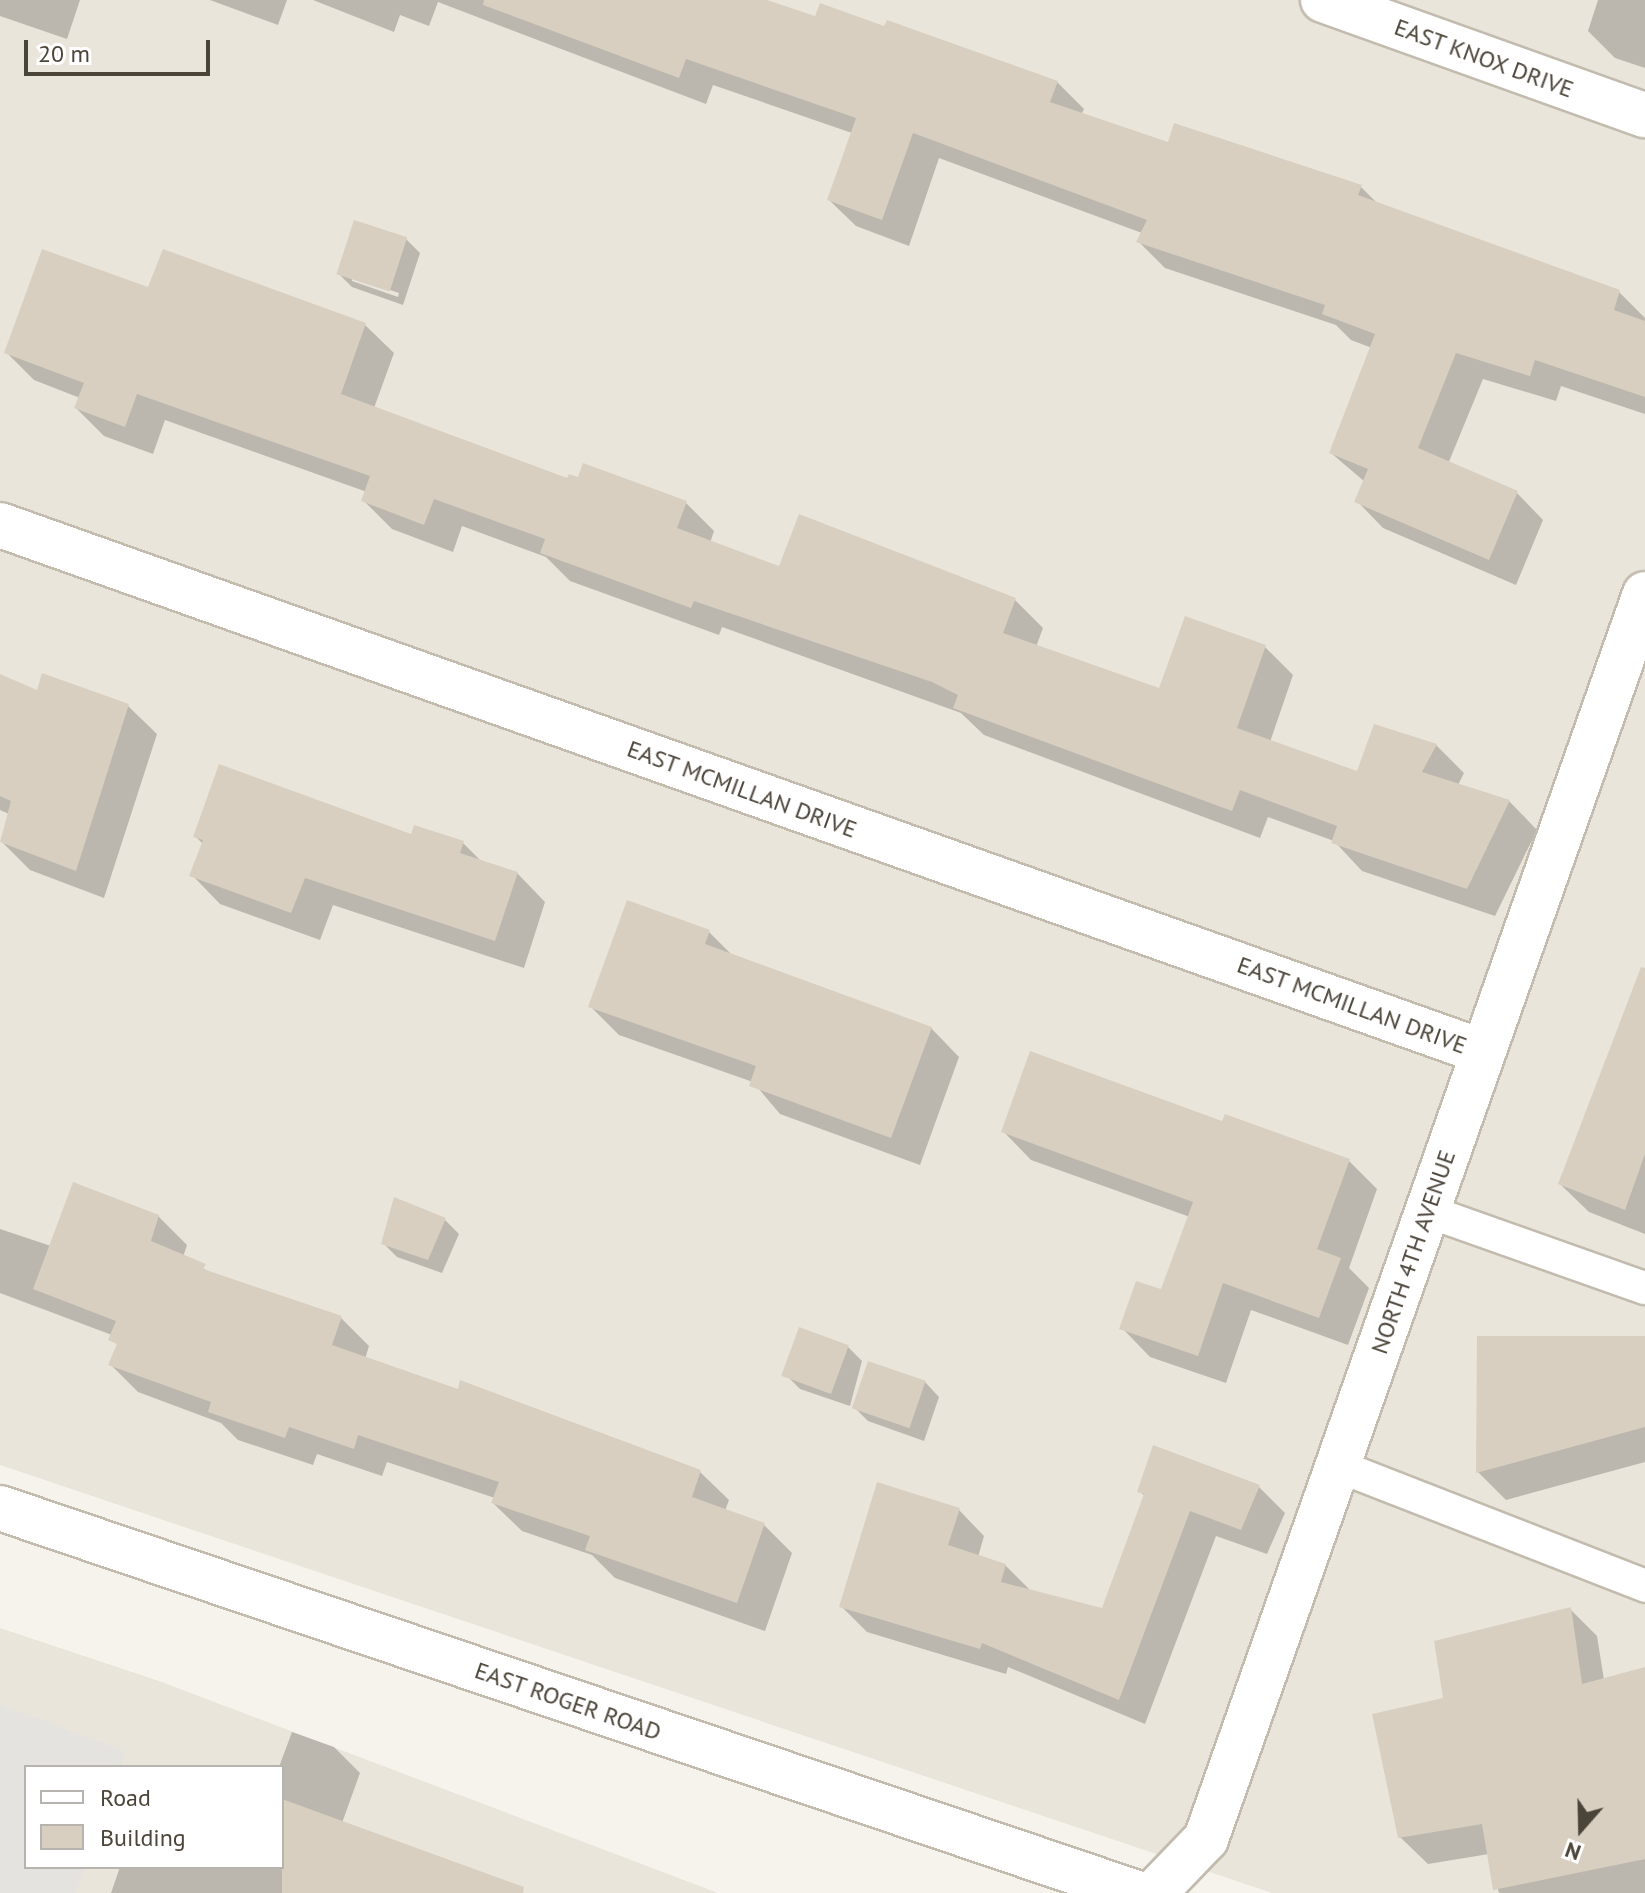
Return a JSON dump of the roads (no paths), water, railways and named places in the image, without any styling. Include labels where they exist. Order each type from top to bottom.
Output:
[{"type":"street","name":"EAST KNOX DRIVE","points":[[1323,0],[1645,115]]},
{"type":"street","name":"EAST MCMILLAN DRIVE","points":[[0,525],[1483,1052]]},
{"type":"street","name":"NORTH 4TH AVENUE","points":[[1154,1893],[1206,1839],[1645,594]]},
{"type":"street","name":"EAST ROGER ROAD","points":[[0,1508],[1137,1893]]},
{"type":"lane","points":[[1427,1211],[1645,1288]]},
{"type":"lane","points":[[1338,1466],[1645,1586]]}]
